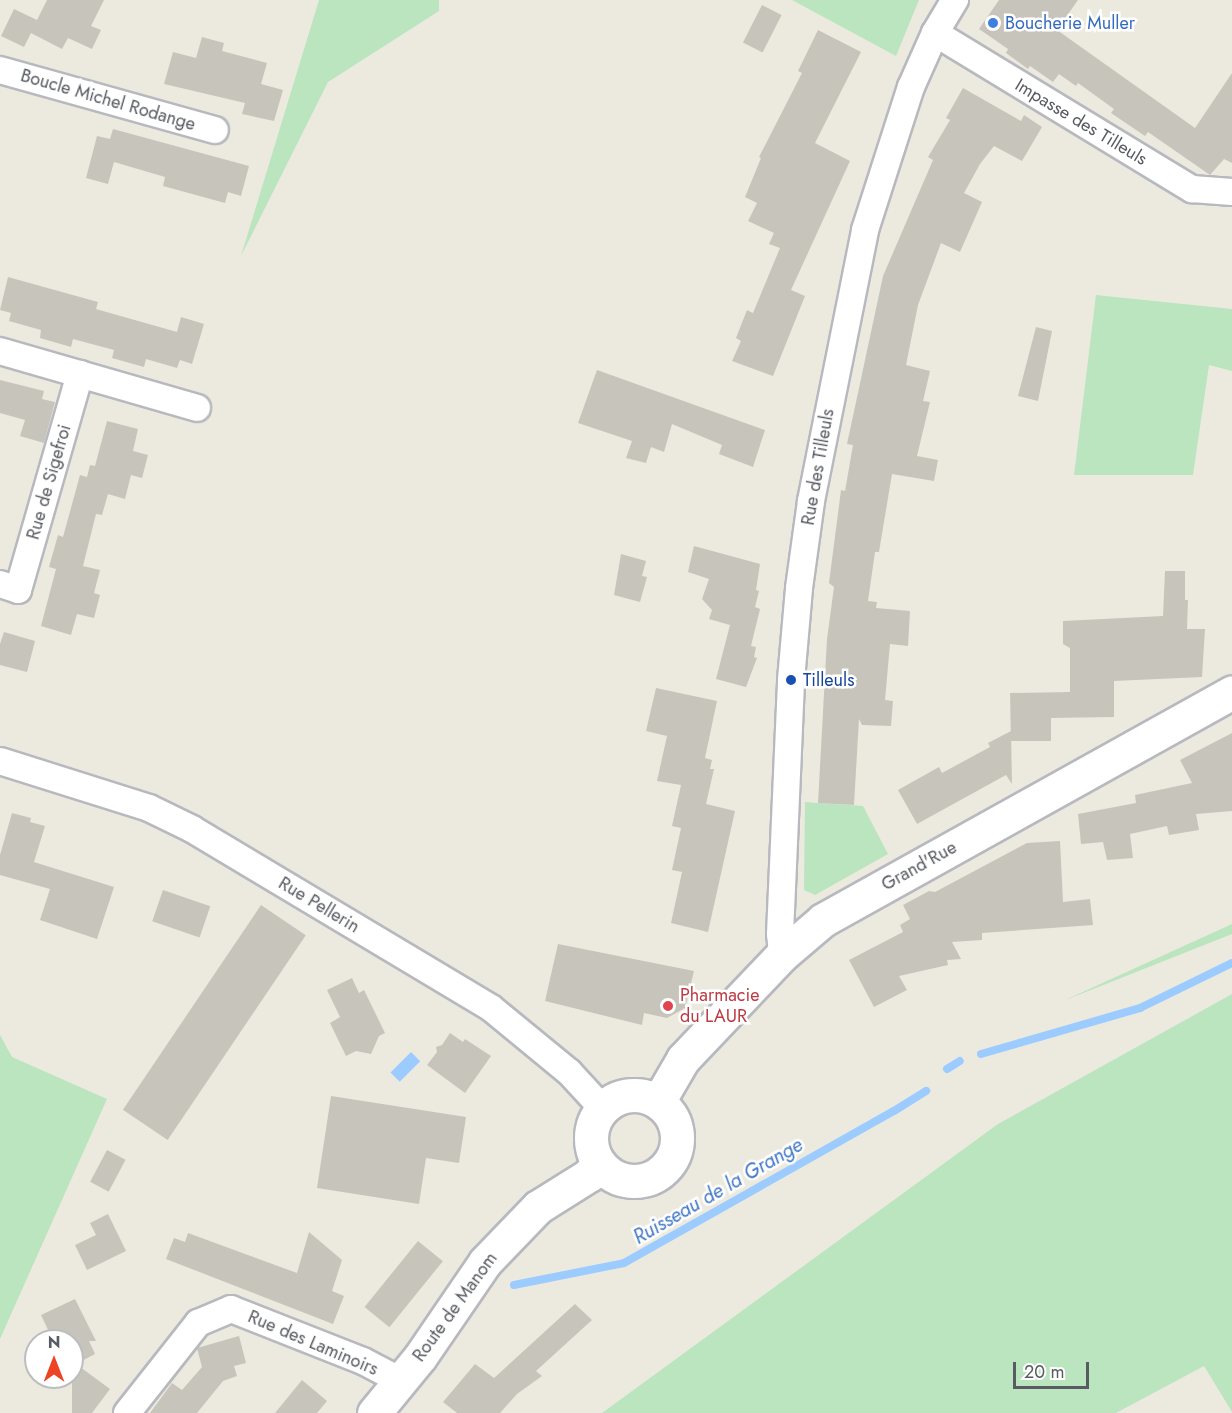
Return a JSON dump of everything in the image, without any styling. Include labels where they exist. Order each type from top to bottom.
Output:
[{"type":"street","name":"Rue des Tilleuls","points":[[782,955],[781,915],[791,680],[799,588],[811,501],[864,230],[911,87],[935,33],[955,0]]},
{"type":"street","name":"Impasse des Tilleuls","points":[[935,33],[1192,189],[1232,192]]},
{"type":"street","name":"Boucle Michel Rodange","points":[[0,70],[215,130]]},
{"type":"street","points":[[0,351],[197,408]]},
{"type":"street","name":"Rue de Sigefroi","points":[[9,587],[80,374]]},
{"type":"street","name":"Grand'Rue","points":[[658,1102],[683,1059],[782,955],[823,920],[1232,692]]},
{"type":"street","name":"Rue Pellerin","points":[[0,761],[149,808],[192,829],[491,1008],[569,1072],[603,1109]]},
{"type":"street","points":[[629,1095],[644,1096],[658,1102],[672,1117],[678,1136],[676,1150],[670,1163],[648,1180],[627,1181],[608,1172],[598,1162],[592,1149],[591,1135],[595,1121],[603,1109],[614,1100],[629,1095]]},
{"type":"street","name":"Route de Manom","points":[[374,1413],[401,1381],[485,1262],[538,1207],[589,1175],[598,1162]]},
{"type":"street","name":"Rue des Laminoirs","points":[[127,1413],[198,1323],[231,1309],[363,1361],[401,1381]]},
{"type":"green space","points":[[319,0],[439,0],[439,11],[328,82],[241,256]]},
{"type":"green space","points":[[792,0],[919,0],[896,56]]},
{"type":"green space","points":[[1096,295],[1232,309],[1232,371],[1209,365],[1193,475],[1074,475]]},
{"type":"green space","points":[[805,802],[863,806],[888,854],[815,895],[804,890]]},
{"type":"green space","points":[[1232,924],[1232,934],[1063,1001]]},
{"type":"green space","points":[[1232,994],[1232,1412],[1204,1366],[1116,1413],[602,1413],[998,1124]]},
{"type":"green space","points":[[0,1035],[12,1057],[107,1099],[0,1339]]},
{"type":"water","points":[[411,1052],[420,1061],[400,1082],[390,1073]]},
{"type":"building","points":[[47,0],[104,0],[91,26],[101,30],[92,49],[68,38],[62,49],[31,33],[24,47],[1,36],[14,9],[37,20]]},
{"type":"building","points":[[999,0],[1078,0],[1057,30],[1195,128],[1232,73],[1232,163],[1224,159],[1210,175],[1148,132],[1145,136],[1111,113],[1114,109],[1078,83],[1076,86],[1059,74],[1053,82],[1030,66],[1028,69],[1006,53],[1008,49],[979,29]]},
{"type":"building","points":[[762,5],[782,15],[763,52],[743,42]]},
{"type":"building","points":[[818,30],[861,52],[815,143],[850,161],[791,290],[805,296],[773,376],[732,361],[741,341],[736,338],[747,310],[753,313],[780,248],[769,244],[774,233],[748,221],[757,203],[745,197],[761,158],[759,157],[802,73],[798,71]]},
{"type":"building","points":[[202,37],[224,43],[222,51],[267,63],[261,84],[283,90],[274,121],[242,114],[245,103],[164,84],[173,52],[196,58]]},
{"type":"building","points":[[963,88],[1021,121],[1024,115],[1042,127],[1022,161],[994,146],[980,164],[964,193],[982,202],[960,252],[941,243],[918,305],[906,365],[930,371],[923,401],[930,402],[917,456],[938,460],[934,481],[892,474],[879,552],[875,552],[868,601],[877,602],[876,608],[910,611],[908,646],[890,644],[885,700],[893,701],[891,726],[862,725],[859,719],[854,805],[818,803],[827,639],[834,587],[829,583],[841,490],[845,491],[853,445],[847,444],[883,276],[933,160],[928,157],[950,120],[946,118]]},
{"type":"building","points":[[113,129],[249,166],[241,196],[228,192],[225,203],[163,186],[165,177],[114,162],[108,184],[86,178],[97,136],[110,139]]},
{"type":"building","points":[[8,277],[98,302],[96,309],[177,332],[181,317],[204,324],[192,364],[180,360],[177,368],[146,359],[144,367],[112,358],[114,350],[73,339],[71,347],[40,338],[41,330],[9,321],[11,313],[0,310]]},
{"type":"building","points":[[1036,327],[1052,331],[1038,401],[1018,396]]},
{"type":"building","points":[[597,370],[765,430],[753,467],[719,454],[722,445],[672,424],[664,452],[651,447],[646,463],[626,458],[632,441],[578,423]]},
{"type":"building","points":[[0,380],[44,391],[42,399],[55,402],[44,443],[20,436],[25,420],[0,413]]},
{"type":"building","points":[[107,421],[138,429],[133,451],[148,455],[142,478],[131,475],[125,499],[108,494],[102,515],[96,514],[83,566],[100,570],[94,593],[100,595],[94,618],[77,614],[71,635],[41,626],[56,569],[49,567],[58,535],[63,537],[80,475],[87,477],[90,465],[95,466]]},
{"type":"building","points":[[694,546],[760,564],[756,590],[759,591],[755,607],[760,609],[751,646],[756,647],[754,657],[757,658],[746,687],[716,679],[730,625],[709,619],[712,610],[702,599],[709,579],[688,572]]},
{"type":"building","points":[[621,554],[646,561],[642,576],[647,577],[640,602],[614,595]]},
{"type":"building","points":[[1165,571],[1185,571],[1185,600],[1188,600],[1187,629],[1205,629],[1202,677],[1114,681],[1114,717],[1051,718],[1051,741],[1011,741],[1010,693],[1070,692],[1070,648],[1063,644],[1063,621],[1163,616]]},
{"type":"building","points":[[4,632],[35,641],[27,672],[0,665],[0,644]]},
{"type":"building","points":[[656,688],[717,701],[705,758],[712,760],[710,769],[714,769],[706,804],[735,811],[708,932],[671,923],[682,872],[672,870],[681,828],[672,826],[681,785],[657,781],[667,736],[646,731]]},
{"type":"building","points":[[1011,731],[1012,784],[1006,775],[917,824],[898,790],[939,767],[942,773],[990,747],[988,743]]},
{"type":"building","points":[[1232,733],[1232,811],[1196,814],[1199,830],[1169,835],[1167,826],[1130,834],[1133,858],[1107,860],[1103,842],[1081,844],[1078,814],[1136,803],[1135,795],[1192,783],[1180,760]]},
{"type":"building","points":[[12,813],[31,818],[30,822],[45,826],[34,862],[114,887],[97,939],[40,920],[50,889],[0,875],[0,855]]},
{"type":"building","points":[[1060,841],[1063,902],[1090,899],[1093,925],[982,933],[982,940],[952,942],[961,959],[947,960],[948,965],[899,976],[907,990],[874,1007],[849,960],[903,932],[900,925],[910,919],[903,905],[929,891],[935,892],[1027,843]]},
{"type":"building","points":[[163,890],[210,906],[200,937],[152,921]]},
{"type":"building","points":[[261,905],[306,935],[168,1140],[123,1110]]},
{"type":"building","points":[[558,944],[694,971],[685,1008],[667,1018],[644,1013],[642,1025],[545,1001]]},
{"type":"building","points":[[352,978],[359,993],[364,990],[385,1033],[379,1036],[371,1054],[356,1051],[346,1056],[330,1023],[340,1017],[327,990]]},
{"type":"building","points":[[450,1033],[463,1042],[465,1039],[491,1056],[465,1093],[427,1065],[437,1052],[436,1047],[442,1045]]},
{"type":"building","points":[[331,1096],[466,1117],[459,1163],[426,1158],[419,1204],[317,1188]]},
{"type":"building","points":[[107,1150],[126,1160],[109,1192],[90,1182]]},
{"type":"building","points":[[108,1214],[126,1251],[87,1270],[75,1245],[96,1235],[90,1223]]},
{"type":"building","points":[[309,1232],[342,1260],[332,1291],[344,1296],[333,1324],[166,1259],[174,1238],[185,1242],[188,1233],[297,1273]]},
{"type":"building","points":[[418,1241],[443,1261],[389,1327],[365,1307]]},
{"type":"building","points":[[75,1299],[96,1341],[89,1341],[95,1354],[84,1360],[84,1329],[48,1329],[41,1315]]},
{"type":"building","points":[[575,1304],[592,1320],[536,1371],[542,1376],[517,1394],[500,1413],[457,1413],[443,1402],[475,1364],[494,1378]]},
{"type":"building","points":[[239,1336],[246,1363],[234,1366],[237,1376],[223,1381],[197,1413],[150,1413],[172,1383],[182,1390],[202,1367],[197,1348]]},
{"type":"building","points":[[84,1370],[110,1389],[92,1413],[72,1413],[72,1389],[84,1389]]},
{"type":"building","points":[[302,1380],[327,1401],[317,1413],[275,1413]]},
{"type":"waterway","name":"Ruisseau de la Grange","points":[[981,1054],[1140,1008],[1232,963]]},
{"type":"waterway","name":"Ruisseau de la Grange","points":[[947,1069],[960,1061]]},
{"type":"waterway","name":"Ruisseau de la Grange","points":[[514,1285],[624,1263],[926,1091]]},
{"type":"place","name":"Boucherie Muller","points":[[993,23]]},
{"type":"place","name":"Tilleuls","points":[[791,680]]},
{"type":"place","name":"Pharmacie du LAUR","points":[[668,1006]]}]
